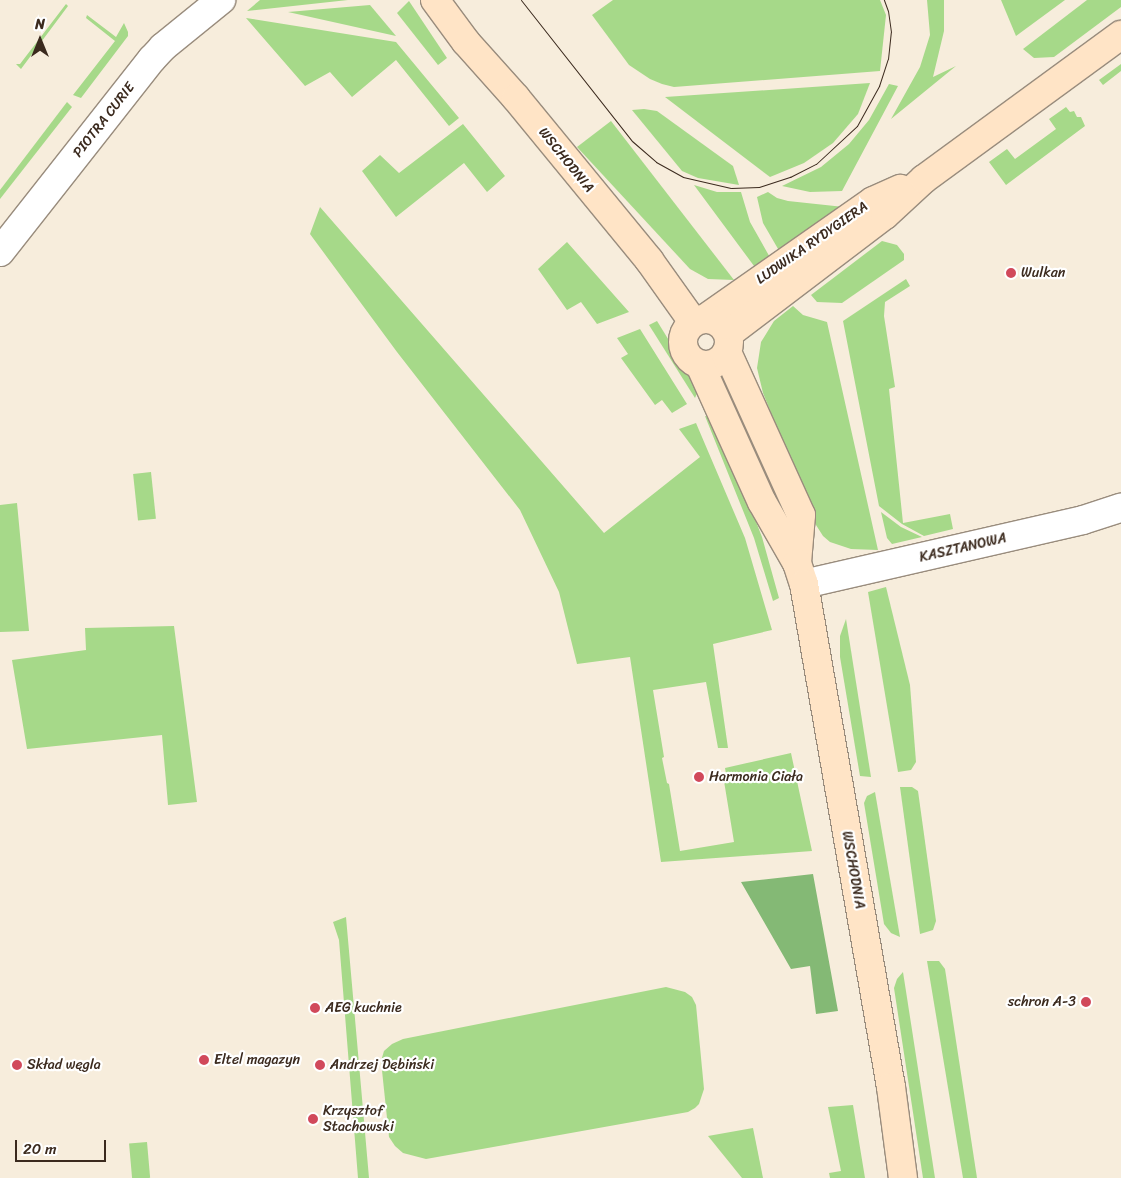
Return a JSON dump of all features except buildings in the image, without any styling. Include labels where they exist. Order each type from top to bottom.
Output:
[{"type":"street","name":"PIOTRA CURIE","points":[[0,252],[152,59],[163,47],[221,0]]},
{"type":"street","name":"WSCHODNIA","points":[[435,0],[466,42],[516,98],[649,260],[713,332],[801,515],[801,573],[891,1087],[903,1178]]},
{"type":"street","name":"LUDWIKA RYDYGIERA","points":[[700,364],[715,363],[713,332],[885,215],[924,179],[1121,35]]},
{"type":"street","points":[[700,364],[693,362],[683,350],[683,334],[713,332]]},
{"type":"street","name":"WSCHODNIA","points":[[700,364],[762,502],[801,573]]},
{"type":"street","name":"KASZTANOWA","points":[[801,573],[1083,520],[1121,508]]},
{"type":"green space","points":[[260,0],[348,0],[247,11]]},
{"type":"green space","points":[[613,0],[880,0],[886,15],[880,71],[674,87],[662,84],[650,79],[629,65],[592,15]]},
{"type":"green space","points":[[927,0],[944,0],[944,31],[933,77],[956,66],[891,119],[920,67],[930,35]]},
{"type":"green space","points":[[1001,0],[1065,0],[1016,36]]},
{"type":"green space","points":[[1087,0],[1121,0],[1121,7],[1054,57],[1034,58],[1023,49]]},
{"type":"green space","points":[[409,1],[447,58],[438,65],[397,13]]},
{"type":"green space","points":[[66,4],[68,6],[21,69],[16,64],[20,64]]},
{"type":"green space","points":[[370,5],[396,36],[288,12]]},
{"type":"green space","points":[[87,15],[116,37],[124,23],[128,36],[81,98],[73,95],[115,41],[86,18]]},
{"type":"green space","points":[[246,18],[396,42],[459,118],[449,126],[396,60],[352,97],[330,72],[305,86]]},
{"type":"green space","points":[[1121,64],[1121,71],[1103,85],[1099,80]]},
{"type":"green space","points":[[870,83],[858,114],[833,143],[804,163],[770,177],[665,97]]},
{"type":"green space","points":[[889,84],[898,86],[842,191],[810,192],[782,186],[821,167],[849,144],[869,120]]},
{"type":"green space","points":[[67,102],[72,107],[0,199],[0,190]]},
{"type":"green space","points":[[1066,107],[1070,112],[1074,111],[1077,117],[1081,117],[1085,126],[1006,185],[989,162],[1007,149],[1015,159],[1056,129],[1049,119]]},
{"type":"green space","points":[[632,110],[657,111],[733,166],[739,185],[698,178],[682,171]]},
{"type":"green space","points":[[611,121],[734,280],[708,279],[690,269],[577,147]]},
{"type":"green space","points":[[463,124],[505,176],[487,192],[464,163],[396,217],[362,171],[380,155],[399,173]]},
{"type":"green space","points":[[694,185],[717,192],[741,192],[750,222],[772,261],[757,270]]},
{"type":"green space","points":[[768,192],[777,198],[788,201],[844,207],[781,254],[763,223],[757,197]]},
{"type":"green space","points":[[320,207],[604,533],[700,457],[679,429],[696,423],[745,538],[772,630],[713,644],[728,748],[718,748],[706,682],[653,690],[664,757],[662,758],[667,783],[669,784],[680,851],[734,842],[723,775],[726,774],[725,768],[791,753],[812,851],[661,862],[630,657],[577,664],[559,592],[520,510],[397,352],[310,234]]},
{"type":"green space","points":[[882,241],[897,245],[904,254],[904,260],[842,303],[817,302],[811,295]]},
{"type":"green space","points":[[567,242],[629,312],[597,324],[581,302],[567,310],[538,269]]},
{"type":"green space","points":[[906,279],[910,286],[885,302],[884,316],[895,387],[889,389],[903,523],[950,514],[953,529],[924,536],[902,524],[879,506],[843,321]]},
{"type":"green space","points":[[793,306],[803,315],[827,322],[878,550],[851,549],[830,542],[823,536],[816,525],[763,393],[757,368],[761,342],[774,321]]},
{"type":"green space","points":[[657,321],[699,389],[695,398],[649,325]]},
{"type":"green space","points":[[640,329],[687,404],[672,413],[662,400],[655,405],[621,358],[628,354],[617,338]]},
{"type":"green space","points":[[705,416],[716,419],[762,537],[779,598],[773,601],[754,538]]},
{"type":"green space","points":[[151,472],[156,519],[138,521],[133,474]]},
{"type":"green space","points":[[17,503],[29,631],[0,632],[0,505]]},
{"type":"green space","points":[[881,512],[901,527],[922,537],[892,544],[887,538]]},
{"type":"green space","points":[[886,587],[910,685],[916,762],[911,770],[898,772],[868,592]]},
{"type":"green space","points":[[846,619],[871,777],[860,776],[840,657],[840,636]]},
{"type":"green space","points":[[174,626],[197,802],[168,805],[162,735],[27,749],[12,660],[86,650],[85,628]]},
{"type":"green space","points":[[900,787],[912,787],[918,791],[936,921],[933,930],[920,934]]},
{"type":"green space","points":[[875,792],[900,937],[891,933],[884,924],[864,803],[867,796]]},
{"type":"green space","points":[[813,874],[838,1011],[816,1014],[810,966],[791,969],[741,882]]},
{"type":"green space","points":[[346,917],[369,1178],[358,1178],[339,940],[333,922]]},
{"type":"green space","points":[[927,961],[939,961],[945,969],[977,1178],[963,1178]]},
{"type":"green space","points":[[903,972],[935,1178],[923,1178],[894,988],[897,979]]},
{"type":"green space","points":[[666,987],[685,992],[692,997],[696,1005],[704,1089],[699,1104],[688,1112],[426,1159],[403,1153],[389,1137],[381,1061],[384,1051],[392,1044],[403,1039]]},
{"type":"green space","points":[[853,1105],[865,1178],[830,1178],[829,1173],[841,1171],[828,1107]]},
{"type":"green space","points":[[753,1128],[763,1178],[742,1178],[708,1136]]},
{"type":"green space","points":[[147,1142],[150,1178],[132,1178],[129,1144]]},
{"type":"tram line","points":[[521,0],[632,141],[656,162],[683,177],[731,188],[759,187],[790,177],[816,164],[857,126],[879,86],[888,59],[891,32],[888,11],[884,0]]},
{"type":"place","name":"Wulkan","points":[[1011,273]]},
{"type":"place","name":"Harmonia Ciała","points":[[699,777]]},
{"type":"place","name":"schron A-3","points":[[1086,1002]]},
{"type":"place","name":"AEG kuchnie","points":[[315,1008]]},
{"type":"place","name":"Eltel magazyn","points":[[204,1060]]},
{"type":"place","name":"Skład węgla","points":[[17,1065]]},
{"type":"place","name":"Andrzej Dębiński","points":[[320,1065]]},
{"type":"place","name":"Krzysztof Stachowski","points":[[313,1119]]}]
